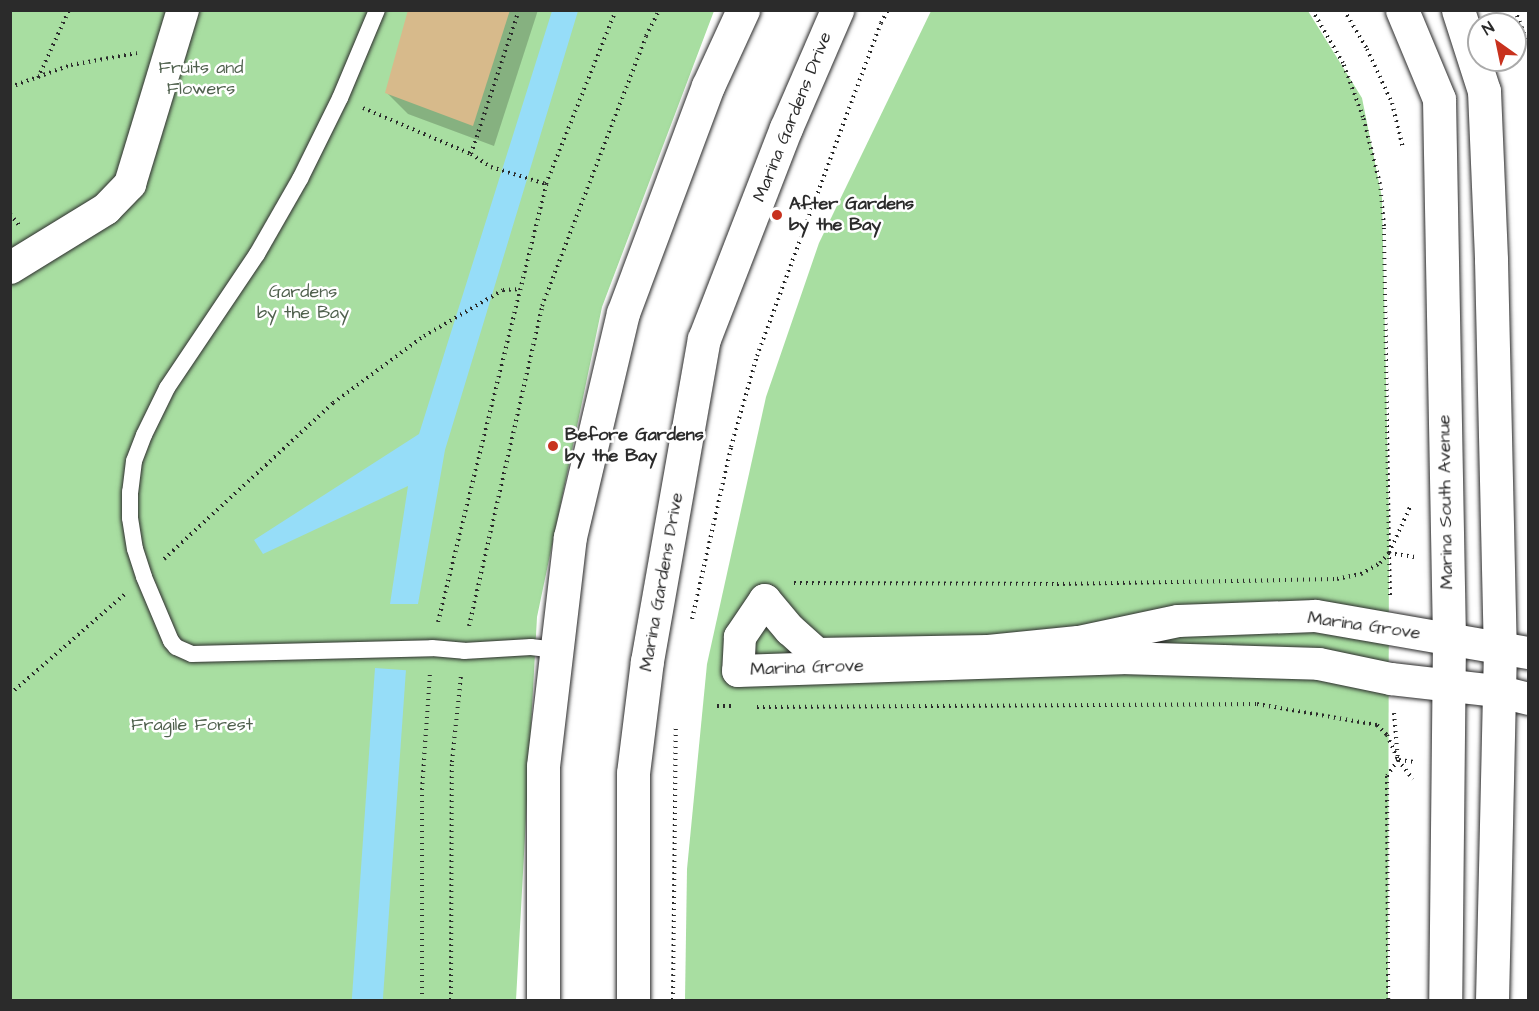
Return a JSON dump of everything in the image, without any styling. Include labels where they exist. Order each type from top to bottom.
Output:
[{"type":"main road","points":[[543,1000],[543,766],[570,537],[623,313],[708,86],[743,10]]},
{"type":"main road","name":"Marina Gardens Drive","points":[[633,1000],[633,773],[647,661],[704,339],[786,128],[837,10]]},
{"type":"main road","name":"Marina South Avenue","points":[[1402,10],[1438,99],[1449,639],[1445,1000]]},
{"type":"main road","points":[[1458,10],[1484,91],[1491,260],[1514,650],[1497,691],[1492,1000]]},
{"type":"street","points":[[10,268],[106,209],[130,184],[183,10]]},
{"type":"street","name":"Marina Grove","points":[[1514,650],[1315,616],[1178,621],[1078,642],[988,651],[816,654],[790,630],[765,600],[740,637],[738,671],[1121,658],[1319,664],[1391,679],[1497,691],[1528,699]]},
{"type":"lane","points":[[377,10],[340,98],[257,254],[167,388],[144,435],[134,461],[130,492],[130,518],[144,577],[171,641],[176,647],[192,654],[432,648],[464,651],[531,647],[556,650]]},
{"type":"path","points":[[38,78],[69,10]]},
{"type":"path","points":[[471,154],[519,10]]},
{"type":"path","points":[[10,694],[144,577],[333,403],[424,336],[503,290],[521,289],[546,184],[616,10]]},
{"type":"path","points":[[451,1000],[452,762],[464,651],[542,306],[646,36],[659,10]]},
{"type":"path","points":[[690,627],[731,447],[757,356],[881,23],[888,10]]},
{"type":"path","points":[[1312,10],[1342,63],[1363,117],[1380,184],[1384,226],[1389,554]]},
{"type":"path","points":[[1344,10],[1367,50],[1392,103],[1404,154]]},
{"type":"path","points":[[1515,10],[1528,44]]},
{"type":"path","points":[[10,87],[71,64],[172,47]]},
{"type":"path","points":[[340,98],[471,154],[491,167],[546,184]]},
{"type":"path","points":[[788,583],[1057,584],[1338,579],[1361,574],[1380,563],[1389,554],[1414,495]]},
{"type":"path","points":[[751,706],[1257,704],[1377,725],[1387,735],[1398,760],[1387,776],[1388,1000]]},
{"type":"path","points":[[717,706],[740,706]]},
{"type":"path","points":[[673,1000],[676,716]]},
{"type":"green space","name":"Gardens by the Bay","points":[[10,11],[714,11],[602,307],[537,617],[516,1000],[11,1000]]},
{"type":"green space","points":[[931,11],[1308,11],[1362,98],[1382,198],[1389,521],[1388,1000],[685,1000],[687,869],[707,664],[766,397],[819,243]]},
{"type":"water","points":[[552,11],[578,11],[445,450],[418,604],[390,604],[408,486],[263,554],[254,540],[419,434]]},
{"type":"water","points":[[375,668],[406,670],[383,1000],[352,999]]},
{"type":"building","points":[[408,10],[510,10],[473,126],[385,93]]},
{"type":"place","name":"After Gardens by the Bay","points":[[777,215]]},
{"type":"place","name":"Before Gardens by the Bay","points":[[553,446]]},
{"type":"park label","name":"Fruits and Flowers","points":[[201,79]]},
{"type":"park label","name":"Fragile Forest","points":[[192,725]]}]
